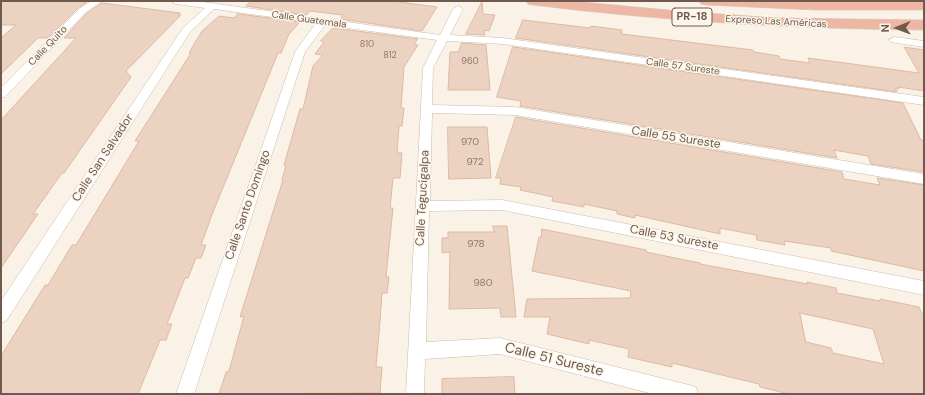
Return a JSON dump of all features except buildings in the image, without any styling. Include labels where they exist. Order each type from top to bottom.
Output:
[{"type":"highway","name":"Expreso Las Américas","points":[[533,1],[729,20],[852,26],[924,25]]},
{"type":"highway","points":[[615,1],[792,13],[924,14]]},
{"type":"highway","name":"Expreso Las Américas","points":[[706,1],[816,6],[924,6]]},
{"type":"highway","points":[[852,26],[924,36]]},
{"type":"street","name":"Calle Quito","points":[[1,95],[82,11],[97,1]]},
{"type":"street","name":"Calle Guatemala","points":[[176,1],[442,38]]},
{"type":"street","name":"Calle San Salvador","points":[[1,315],[186,30],[212,6]]},
{"type":"street","name":"Calle Tegucigalpa","points":[[415,394],[428,68],[458,9]]},
{"type":"street","name":"Calle Santo Domingo","points":[[184,394],[300,52],[322,22]]},
{"type":"street","name":"Calle 57 Sureste","points":[[442,38],[503,42],[923,102]]},
{"type":"street","points":[[894,40],[924,44]]},
{"type":"street","name":"Calle 55 Sureste","points":[[427,108],[515,111],[924,179]]},
{"type":"street","name":"Calle 53 Sureste","points":[[422,206],[502,205],[924,288]]},
{"type":"street","name":"Calle 51 Sureste","points":[[416,351],[500,346],[689,394]]}]
